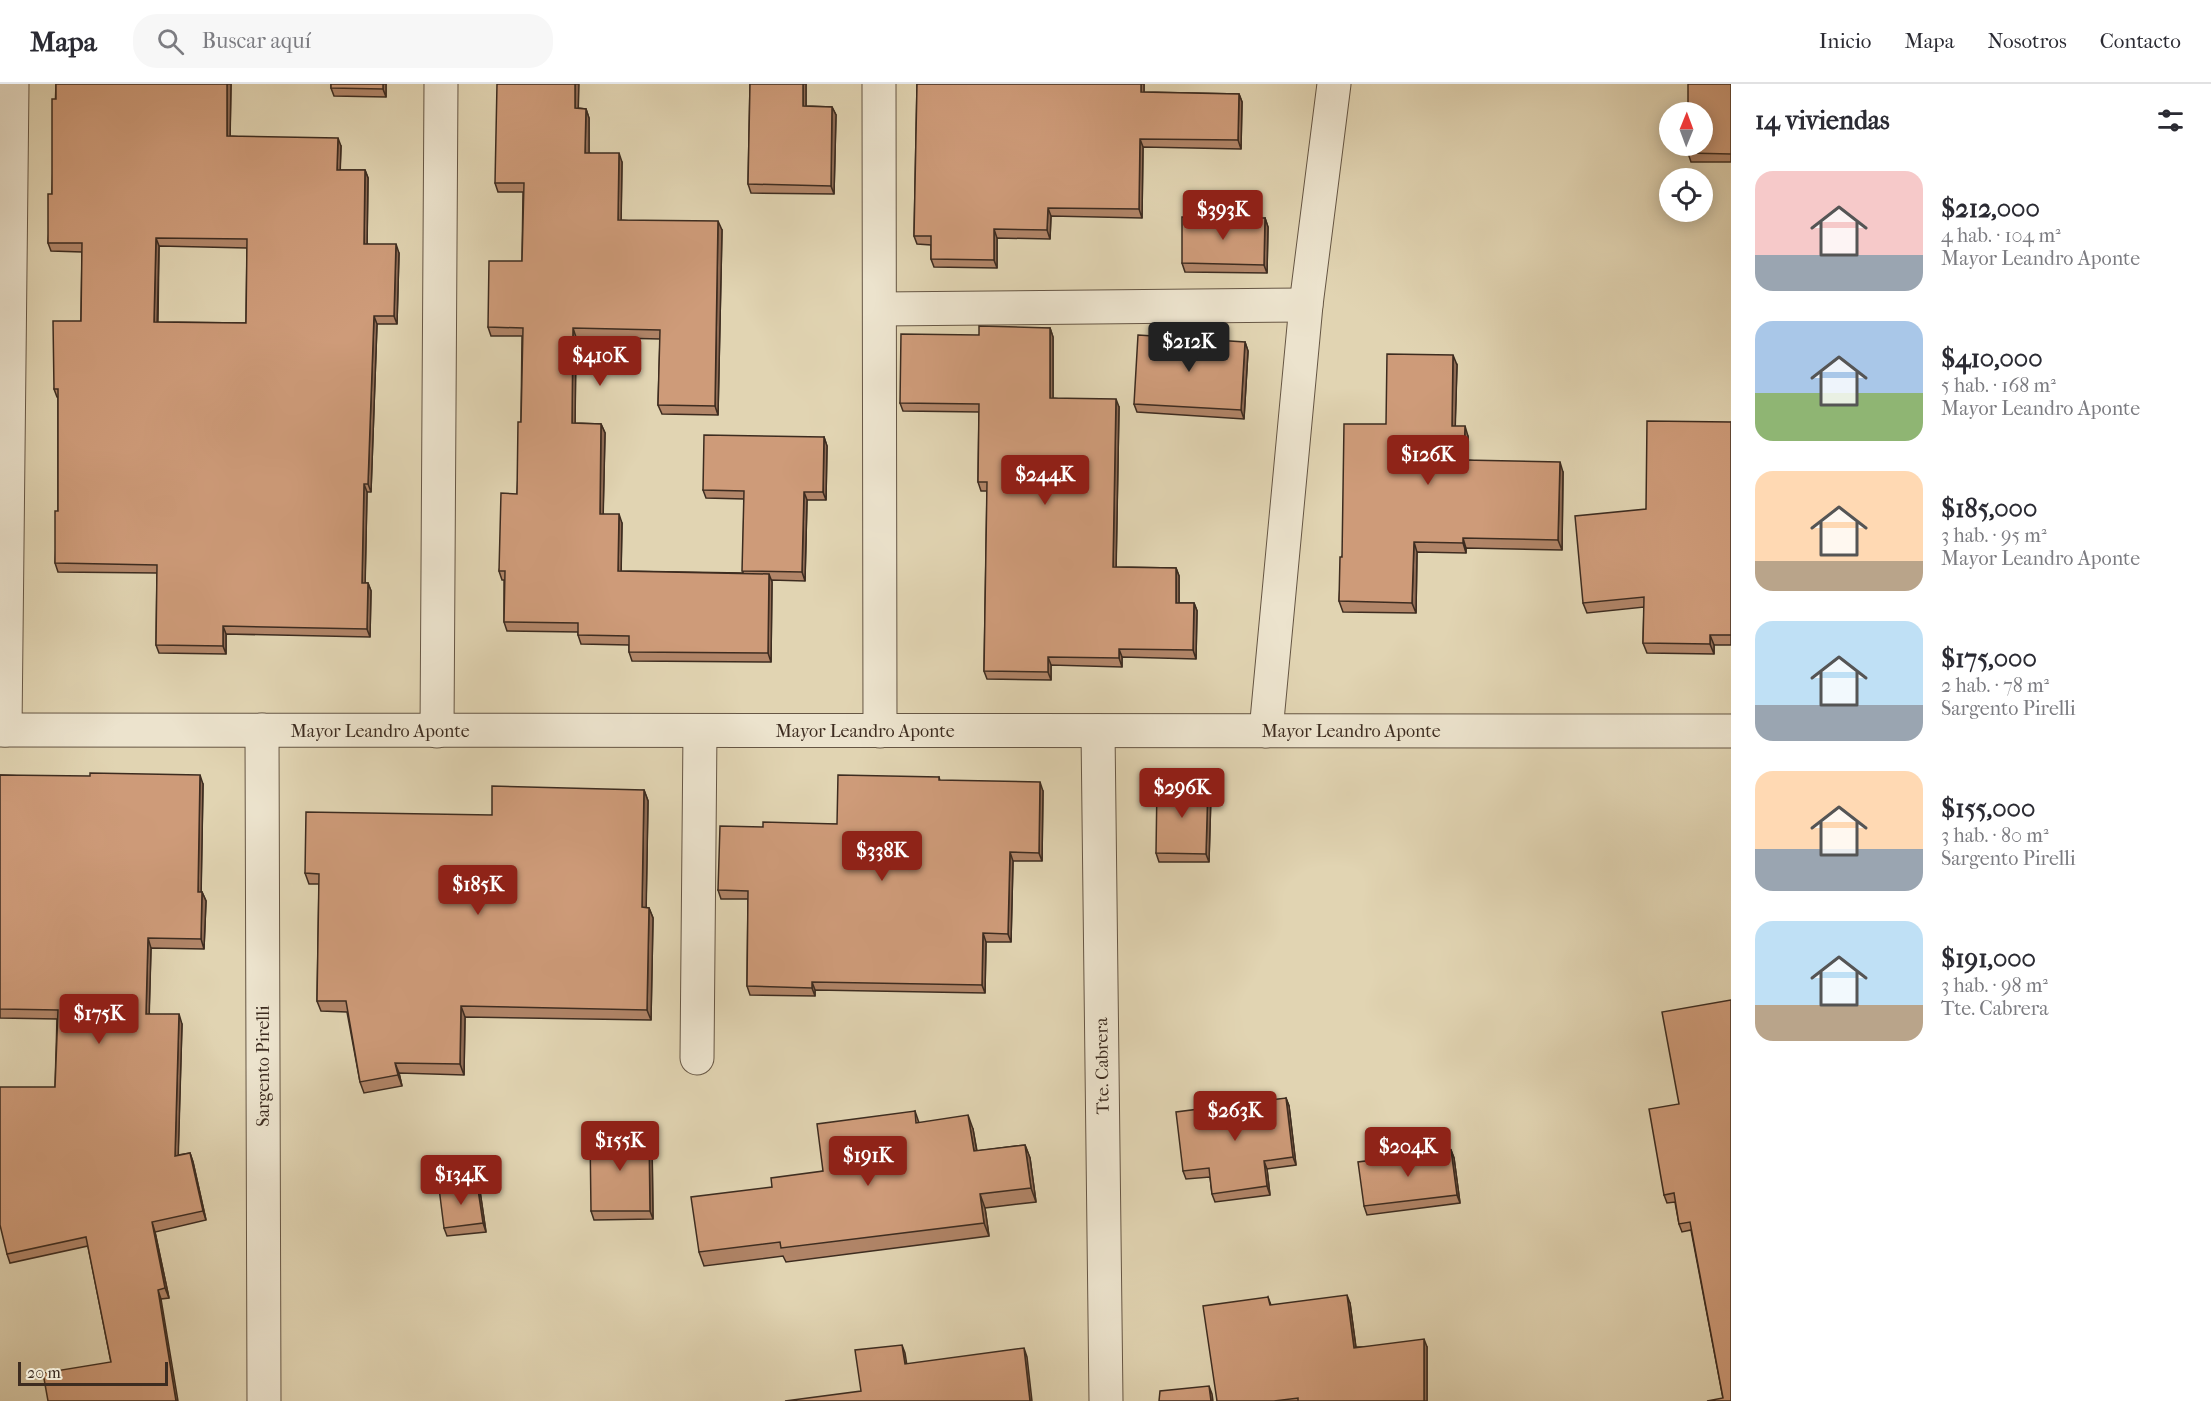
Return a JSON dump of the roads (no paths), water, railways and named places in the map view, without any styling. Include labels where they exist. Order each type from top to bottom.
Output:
[{"type":"street","points":[[2,730],[12,84]]},
{"type":"street","points":[[437,731],[441,84]]},
{"type":"street","points":[[879,84],[880,731]]},
{"type":"street","points":[[1266,731],[1306,305],[1334,84]]},
{"type":"street","points":[[880,309],[1306,305]]},
{"type":"street","name":"Mayor Leandro Aponte","points":[[2,730],[1731,731]]},
{"type":"street","name":"Sargento Pirelli","points":[[261,730],[264,1401]]},
{"type":"street","points":[[697,1058],[700,731]]},
{"type":"street","name":"Tte. Cabrera","points":[[1098,731],[1106,1401]]}]
